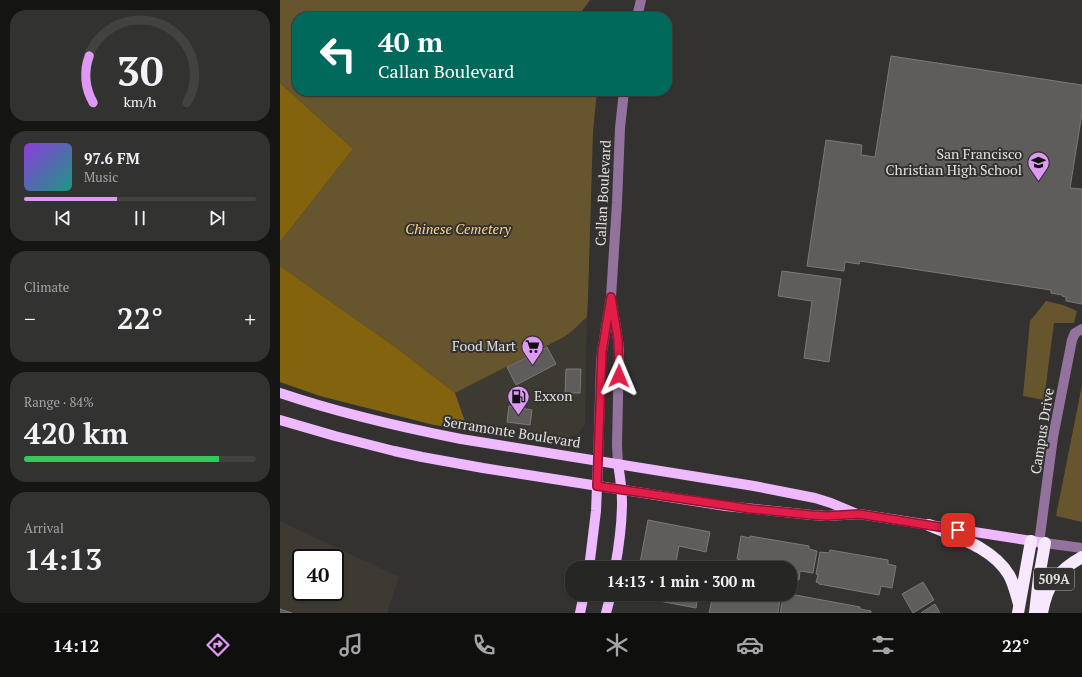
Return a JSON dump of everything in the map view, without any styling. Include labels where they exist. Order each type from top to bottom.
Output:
[{"type":"highway","points":[[929,525],[979,548],[999,563],[1004,568],[1011,581],[1018,609]]},
{"type":"highway","points":[[1018,609],[1038,542]]},
{"type":"highway","name":"509A","points":[[1035,613],[1039,577],[1038,542]]},
{"type":"highway","name":"509A","points":[[1042,613],[1046,596],[1054,579],[1067,567],[1082,557]]},
{"type":"main road","name":"Serramonte Boulevard","points":[[280,393],[372,419],[430,433],[754,486],[815,498],[859,514]]},
{"type":"main road","name":"Serramonte Boulevard","points":[[280,420],[342,438],[422,457],[477,467],[751,509],[827,516],[859,514],[1038,542]]},
{"type":"main road","name":"Callan Boulevard","points":[[590,561],[596,511],[598,460]]},
{"type":"main road","name":"Callan Boulevard","points":[[616,561],[621,526],[621,490],[618,464]]},
{"type":"main road","points":[[580,613],[583,601]]},
{"type":"main road","points":[[606,613],[609,601]]},
{"type":"street","points":[[638,12],[641,0]]},
{"type":"street","name":"Callan Boulevard","points":[[598,460],[602,352],[611,297],[618,203],[620,128],[623,96]]},
{"type":"street","name":"Callan Boulevard","points":[[611,297],[619,351],[618,464]]},
{"type":"street","name":"Campus Drive","points":[[1038,542],[1054,437],[1072,340],[1075,333],[1082,329]]},
{"type":"street","name":"Serramonte Boulevard","points":[[1038,542],[1082,548]]},
{"type":"shaded area","points":[[280,83],[292,94],[292,96],[294,96],[353,149],[280,242]]},
{"type":"shaded area","points":[[280,266],[398,349],[455,393],[468,430],[434,425],[320,396],[280,382]]},
{"type":"shaded area","points":[[587,317],[585,423],[579,433],[570,437],[564,437],[507,428],[467,426],[455,393],[564,337]]},
{"type":"shaded area","points":[[280,521],[340,549],[292,549],[292,601],[344,601],[344,551],[399,577],[387,613],[280,613]]},
{"type":"green space","name":"Chinese Cemetery","points":[[280,0],[590,0],[582,11],[583,12],[292,12],[292,94],[280,83]]},
{"type":"green space","name":"Chinese Cemetery","points":[[294,96],[597,96],[593,132],[587,317],[564,337],[455,393],[398,349],[280,266],[280,242],[353,149]]},
{"type":"green space","points":[[1046,301],[1063,305],[1077,311],[1074,323],[1054,323],[1044,400],[1023,396],[1030,321]]},
{"type":"green space","points":[[1082,385],[1082,522],[1056,516]]},
{"type":"building","points":[[891,56],[1082,85],[1082,113],[1070,188],[1082,189],[1082,304],[1066,301],[1066,297],[1051,293],[1051,290],[860,261],[859,264],[845,262],[844,271],[807,266],[826,140],[862,145],[861,155],[875,157]]},
{"type":"building","points":[[782,271],[841,279],[829,362],[804,358],[812,301],[778,296]]},
{"type":"building","name":"Food Mart","points":[[547,347],[556,364],[516,385],[507,367]]},
{"type":"building","name":"Exxon","points":[[566,369],[581,369],[580,393],[565,393]]},
{"type":"building","name":"Exxon","points":[[509,406],[532,410],[530,425],[507,422]]},
{"type":"building","points":[[648,520],[710,532],[706,552],[679,546],[676,561],[640,561]]},
{"type":"building","points":[[741,536],[750,538],[750,536],[809,546],[809,549],[817,551],[813,573],[800,571],[799,580],[797,580],[797,561],[741,561],[737,559]]},
{"type":"building","points":[[830,550],[888,560],[888,564],[896,566],[892,588],[881,586],[879,595],[819,584],[816,582],[818,575],[816,574],[820,552],[829,553]]},
{"type":"building","points":[[923,582],[934,600],[913,613],[902,594]]},
{"type":"building","points":[[797,595],[860,607],[860,609],[871,611],[871,613],[780,613],[783,601],[797,601]]},
{"type":"building","points":[[659,601],[697,601],[696,608]]},
{"type":"building","points":[[712,601],[780,601],[778,613],[709,613]]},
{"type":"building","points":[[935,604],[940,613],[921,613]]},
{"type":"building","points":[[280,609],[292,613],[280,613]]},
{"type":"place","name":"San Francisco Christian High School","points":[[1038,182]]},
{"type":"place","name":"Food Mart","points":[[532,366]]},
{"type":"place","name":"Exxon","points":[[519,416]]},
{"type":"route","points":[[619,376],[618,340],[611,297],[602,352],[600,375],[597,486],[716,505],[827,516],[859,514],[958,530]]}]
